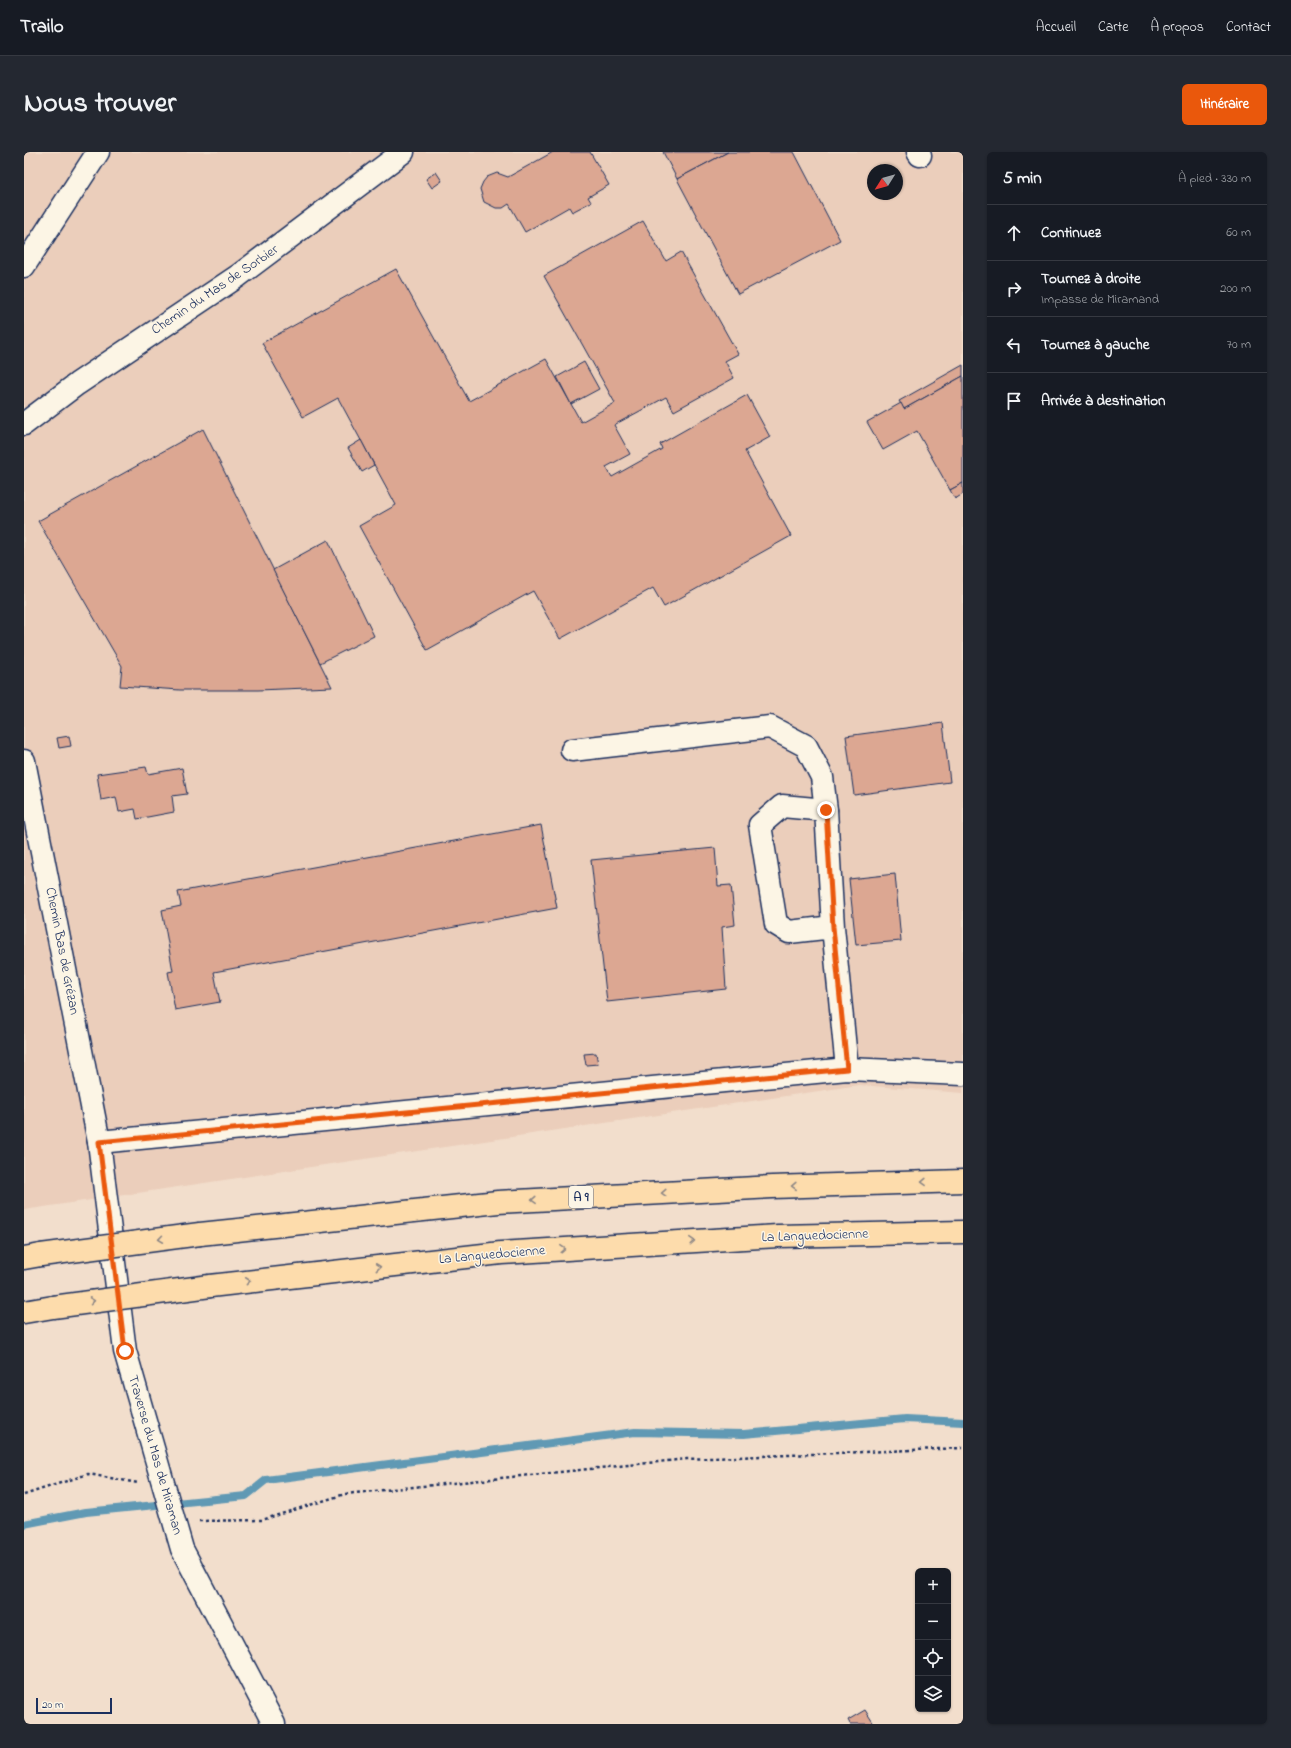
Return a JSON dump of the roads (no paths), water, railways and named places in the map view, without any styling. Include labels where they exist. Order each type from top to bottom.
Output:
[{"type":"highway","name":"A 9","points":[[33,1256],[200,1234],[498,1202],[772,1187],[963,1181]]},
{"type":"highway","name":"La Languedocienne","points":[[24,1312],[210,1286],[501,1253],[778,1236],[963,1232]]},
{"type":"street","points":[[24,266],[98,152]]},
{"type":"street","name":"Chemin du Mas de Sorbier","points":[[24,424],[77,384],[238,276],[392,156]]},
{"type":"street","points":[[572,750],[770,728],[806,746],[822,777],[826,810],[833,927],[847,1069]]},
{"type":"street","name":"Chemin Bas de Grézan","points":[[24,761],[99,1142]]},
{"type":"street","points":[[826,810],[782,806],[760,825],[776,924],[789,932],[833,927]]},
{"type":"street","points":[[99,1142],[847,1069],[963,1074]]},
{"type":"street","name":"Traverse du Mas de Miraman","points":[[99,1142],[125,1351],[182,1549],[274,1724]]},
{"type":"waterway","points":[[24,1524],[86,1512],[246,1496],[266,1480],[635,1432],[744,1434],[905,1419],[963,1422]]}]
